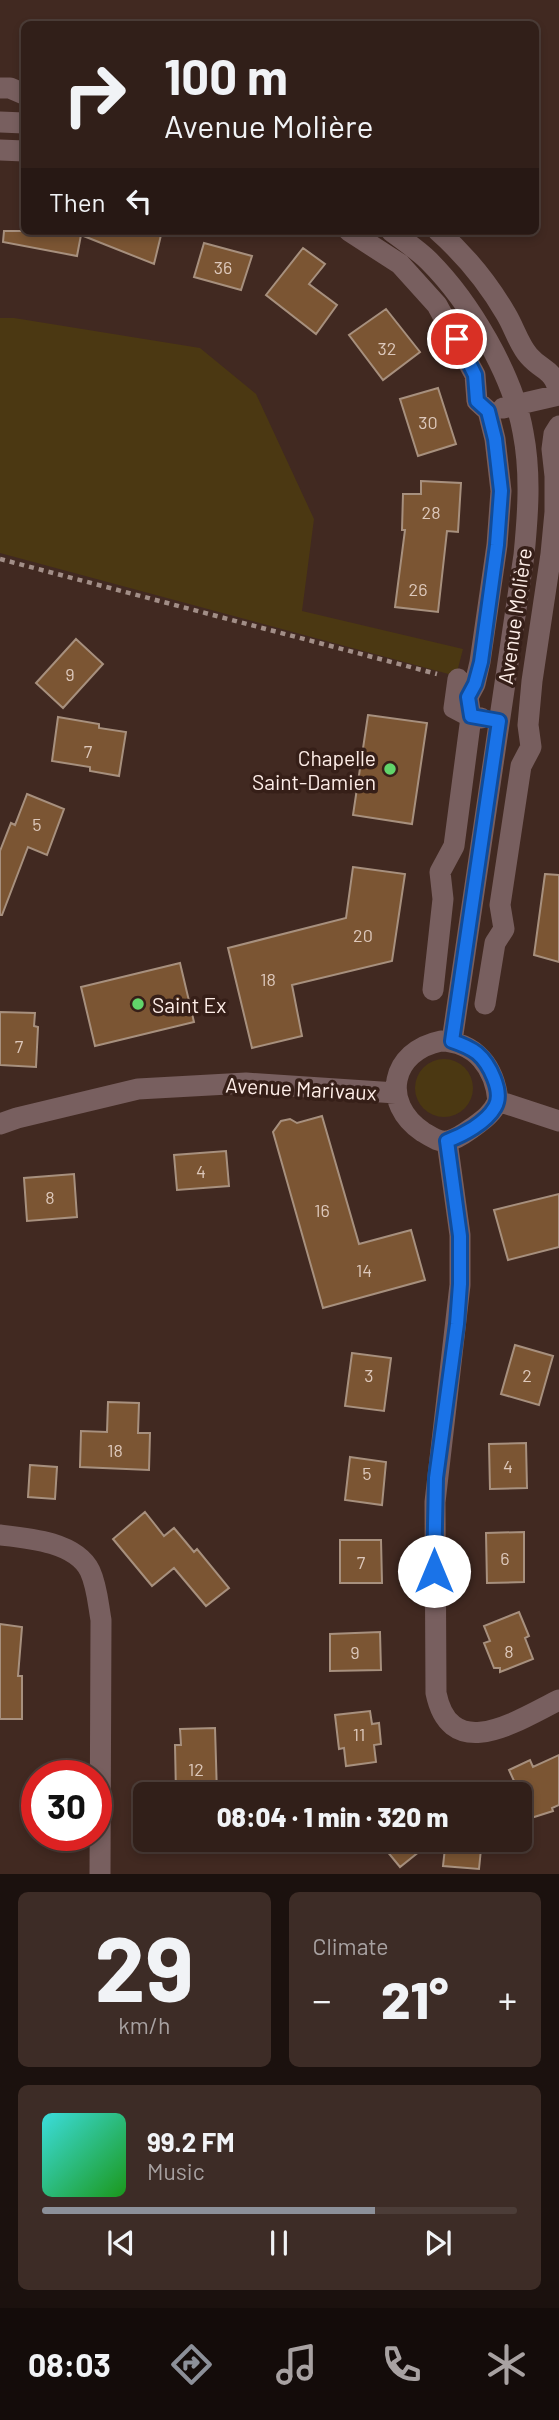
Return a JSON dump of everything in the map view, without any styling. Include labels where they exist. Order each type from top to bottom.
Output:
[{"type":"street","points":[[0,88],[10,88],[21,93]]},
{"type":"street","points":[[0,122],[21,123]]},
{"type":"street","points":[[0,150],[21,150]]},
{"type":"street","points":[[355,235],[400,264],[437,305],[475,375],[477,401],[488,411],[495,439],[501,491],[497,545],[481,662],[468,697],[471,716],[454,846],[440,872],[443,899],[433,990]]},
{"type":"street","name":"Avenue Molière","points":[[396,235],[428,260],[463,300],[480,327],[516,406],[527,460],[527,528],[452,1041]]},
{"type":"street","points":[[442,235],[481,277],[506,313],[528,356],[549,370],[556,379],[559,393],[488,411]]},
{"type":"street","points":[[485,1004],[495,943],[504,929],[500,905],[521,766],[531,747],[528,725],[532,681],[551,554],[555,500],[552,449],[554,435],[559,426]]},
{"type":"street","points":[[458,679],[454,708],[471,716],[528,725]]},
{"type":"street","points":[[443,899],[500,905]]},
{"type":"street","points":[[452,1041],[468,1047],[486,1063],[497,1089],[498,1101],[488,1116],[461,1136],[447,1141],[438,1140],[415,1126],[403,1114],[396,1093],[400,1071],[410,1056],[424,1046],[452,1041]]},
{"type":"street","name":"Avenue Marivaux","points":[[0,1124],[138,1089],[246,1083],[396,1093]]},
{"type":"street","points":[[498,1101],[559,1121]]},
{"type":"street","points":[[447,1141],[460,1236],[460,1284],[435,1502],[436,1693],[440,1709],[447,1720],[475,1733],[491,1732],[559,1700]]},
{"type":"street","points":[[0,1535],[42,1541],[76,1553],[89,1568],[96,1590],[101,1620],[100,1874]]},
{"type":"path","points":[[0,559],[458,679]]},
{"type":"shaded area","points":[[0,318],[200,348],[256,394],[314,519],[302,611],[463,649],[456,676],[0,553]]},
{"type":"shaded area","points":[[444,1059],[460,1064],[468,1072],[473,1088],[468,1104],[460,1112],[444,1117],[428,1112],[420,1104],[415,1088],[420,1072],[428,1064]]},
{"type":"building","points":[[4,231],[21,231],[21,235],[81,235],[77,256],[3,242]]},
{"type":"building","points":[[81,235],[161,235],[154,264]]},
{"type":"building","points":[[204,243],[252,256],[241,290],[194,277]]},
{"type":"building","points":[[303,248],[325,264],[309,284],[337,305],[316,334],[266,295]]},
{"type":"building","points":[[386,309],[420,352],[383,380],[349,335]]},
{"type":"building","points":[[438,388],[456,444],[418,456],[400,399]]},
{"type":"building","points":[[421,481],[461,483],[458,532],[447,531],[438,612],[395,607],[405,530],[402,530],[403,494],[421,494]]},
{"type":"building","points":[[76,639],[103,664],[63,708],[36,683]]},
{"type":"building","name":"Chapelle Saint-Damien","points":[[368,715],[427,723],[412,824],[353,815]]},
{"type":"building","points":[[58,717],[126,732],[119,776],[90,771],[90,767],[52,761]]},
{"type":"building","points":[[27,794],[64,809],[47,855],[28,847],[0,915],[0,851],[11,823],[15,825]]},
{"type":"building","points":[[353,867],[405,874],[392,961],[292,985],[302,1036],[252,1048],[228,948],[346,918]]},
{"type":"building","points":[[545,874],[559,875],[559,962],[534,955]]},
{"type":"building","name":"Saint Ex","points":[[180,963],[194,1022],[95,1046],[81,987]]},
{"type":"building","points":[[0,1012],[35,1013],[34,1026],[38,1027],[36,1067],[0,1065]]},
{"type":"building","points":[[322,1116],[359,1244],[411,1230],[425,1280],[323,1308],[273,1132],[281,1121],[290,1119],[297,1123]]},
{"type":"building","points":[[226,1151],[229,1186],[177,1190],[174,1155]]},
{"type":"building","points":[[74,1174],[77,1217],[27,1221],[24,1178]]},
{"type":"building","points":[[559,1194],[559,1247],[508,1260],[494,1210]]},
{"type":"building","points":[[515,1345],[553,1356],[539,1405],[501,1394]]},
{"type":"building","points":[[352,1353],[391,1358],[384,1411],[345,1406]]},
{"type":"building","points":[[108,1402],[139,1403],[138,1433],[150,1433],[149,1470],[80,1467],[81,1431],[107,1432]]},
{"type":"building","points":[[526,1443],[527,1488],[490,1489],[489,1444]]},
{"type":"building","points":[[350,1457],[386,1462],[382,1505],[345,1500]]},
{"type":"building","points":[[30,1465],[57,1467],[55,1499],[28,1497]]},
{"type":"building","points":[[145,1512],[164,1536],[174,1528],[194,1552],[197,1549],[229,1588],[206,1606],[174,1568],[152,1586],[113,1539]]},
{"type":"building","points":[[524,1532],[524,1582],[487,1583],[486,1533]]},
{"type":"building","points":[[340,1540],[381,1540],[382,1583],[340,1583]]},
{"type":"building","points":[[519,1612],[529,1636],[525,1638],[533,1659],[500,1672],[500,1668],[494,1668],[484,1643],[490,1641],[484,1626]]},
{"type":"building","points":[[0,1624],[22,1627],[18,1676],[22,1676],[22,1719],[0,1719]]},
{"type":"building","points":[[380,1632],[381,1670],[330,1671],[330,1634]]},
{"type":"building","points":[[370,1711],[372,1724],[379,1723],[381,1744],[374,1745],[376,1762],[346,1766],[344,1748],[339,1749],[335,1715]]},
{"type":"building","points":[[215,1728],[217,1782],[176,1782],[175,1745],[181,1745],[180,1729]]},
{"type":"building","points":[[559,1755],[559,1805],[552,1808],[553,1811],[532,1818],[532,1782],[514,1782],[509,1770],[530,1760],[533,1767]]},
{"type":"building","points":[[388,1852],[419,1852],[400,1867]]},
{"type":"building","points":[[445,1852],[481,1852],[479,1869],[443,1866]]},
{"type":"place","name":"Chapelle Saint-Damien","points":[[390,769]]},
{"type":"place","name":"Saint Ex","points":[[138,1004]]},
{"type":"route","points":[[434,1571],[436,1478],[457,1324],[461,1253],[457,1199],[447,1141],[461,1136],[488,1116],[498,1101],[494,1079],[486,1063],[476,1052],[452,1041],[499,721],[471,716],[468,697],[481,662],[497,545],[501,491],[495,439],[488,411],[477,401],[475,375],[457,339]]}]
